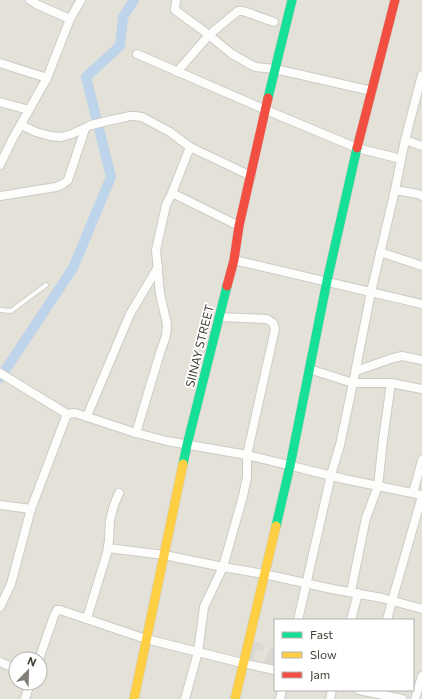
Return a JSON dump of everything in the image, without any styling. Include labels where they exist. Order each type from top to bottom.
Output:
[{"type":"street","points":[[30,0],[70,20]]},
{"type":"street","points":[[0,165],[46,78],[70,20],[81,0]]},
{"type":"street","points":[[176,0],[175,10],[232,54],[255,67],[275,69],[372,91]]},
{"type":"street","name":"SIINAY STREET","points":[[134,699],[187,445],[234,260],[239,226],[292,0]]},
{"type":"street","points":[[235,699],[242,663],[290,466],[327,281],[357,148],[395,0]]},
{"type":"street","points":[[177,72],[209,35],[238,11],[243,10],[274,22]]},
{"type":"street","points":[[137,54],[357,148],[401,159]]},
{"type":"street","points":[[0,63],[46,78]]},
{"type":"street","points":[[298,619],[331,475],[340,445],[371,292],[405,140],[422,75]]},
{"type":"street","points":[[0,102],[29,110]]},
{"type":"street","points":[[21,125],[36,132],[61,137],[112,120],[130,116],[142,117],[170,132],[190,147],[251,176]]},
{"type":"street","points":[[0,196],[56,187],[63,184],[68,180],[88,127]]},
{"type":"street","points":[[405,140],[422,146]]},
{"type":"street","points":[[136,433],[166,336],[168,324],[160,294],[156,250],[166,205],[172,194],[190,147]]},
{"type":"street","points":[[395,190],[422,196]]},
{"type":"street","points":[[172,194],[239,226]]},
{"type":"street","points":[[380,252],[422,266]]},
{"type":"street","points":[[234,260],[422,304]]},
{"type":"street","points":[[87,416],[130,314],[158,266]]},
{"type":"street","points":[[185,699],[198,652],[204,607],[223,567],[246,487],[247,455],[275,329],[273,323],[267,319],[219,317]]},
{"type":"street","points":[[356,371],[402,356],[422,360]]},
{"type":"street","points":[[309,369],[353,383],[391,383],[422,389]]},
{"type":"street","points":[[0,374],[67,414],[75,413],[87,416],[136,433],[187,445],[247,455],[422,495],[387,619]]},
{"type":"street","points":[[351,619],[366,518],[378,486],[391,383]]},
{"type":"street","points":[[0,607],[11,584],[31,508],[67,414]]},
{"type":"street","points":[[413,493],[422,460]]},
{"type":"street","points":[[87,618],[108,548],[110,520],[119,493]]},
{"type":"street","points":[[0,506],[31,508]]},
{"type":"street","points":[[108,548],[164,555],[264,574],[307,584],[392,600],[422,609]]},
{"type":"street","points":[[42,651],[54,616],[57,610],[60,610],[146,639],[274,670]]},
{"type":"street","points":[[415,699],[422,676]]},
{"type":"street","points":[[370,694],[402,699]]},
{"type":"lane","points":[[0,310],[11,311],[46,285]]},
{"type":"shaded area","points":[[0,0],[422,0],[422,699],[0,699]]},
{"type":"building","points":[[252,640],[264,645],[262,651],[257,649],[252,663],[244,660]]},
{"type":"building","points":[[271,646],[274,647],[274,667],[264,663]]},
{"type":"waterway","points":[[0,378],[73,268],[111,177],[86,77],[120,46],[123,17],[134,0]]},
{"type":"traffic: fast","points":[[268,98],[292,0]]},
{"type":"traffic: fast","points":[[276,526],[290,466],[327,281],[357,148]]},
{"type":"traffic: fast","points":[[183,464],[227,286]]},
{"type":"traffic: slow","points":[[134,699],[183,464]]},
{"type":"traffic: slow","points":[[235,699],[276,526]]},
{"type":"traffic: jam","points":[[357,148],[395,0]]},
{"type":"traffic: jam","points":[[227,286],[234,260],[239,226],[268,98]]}]
